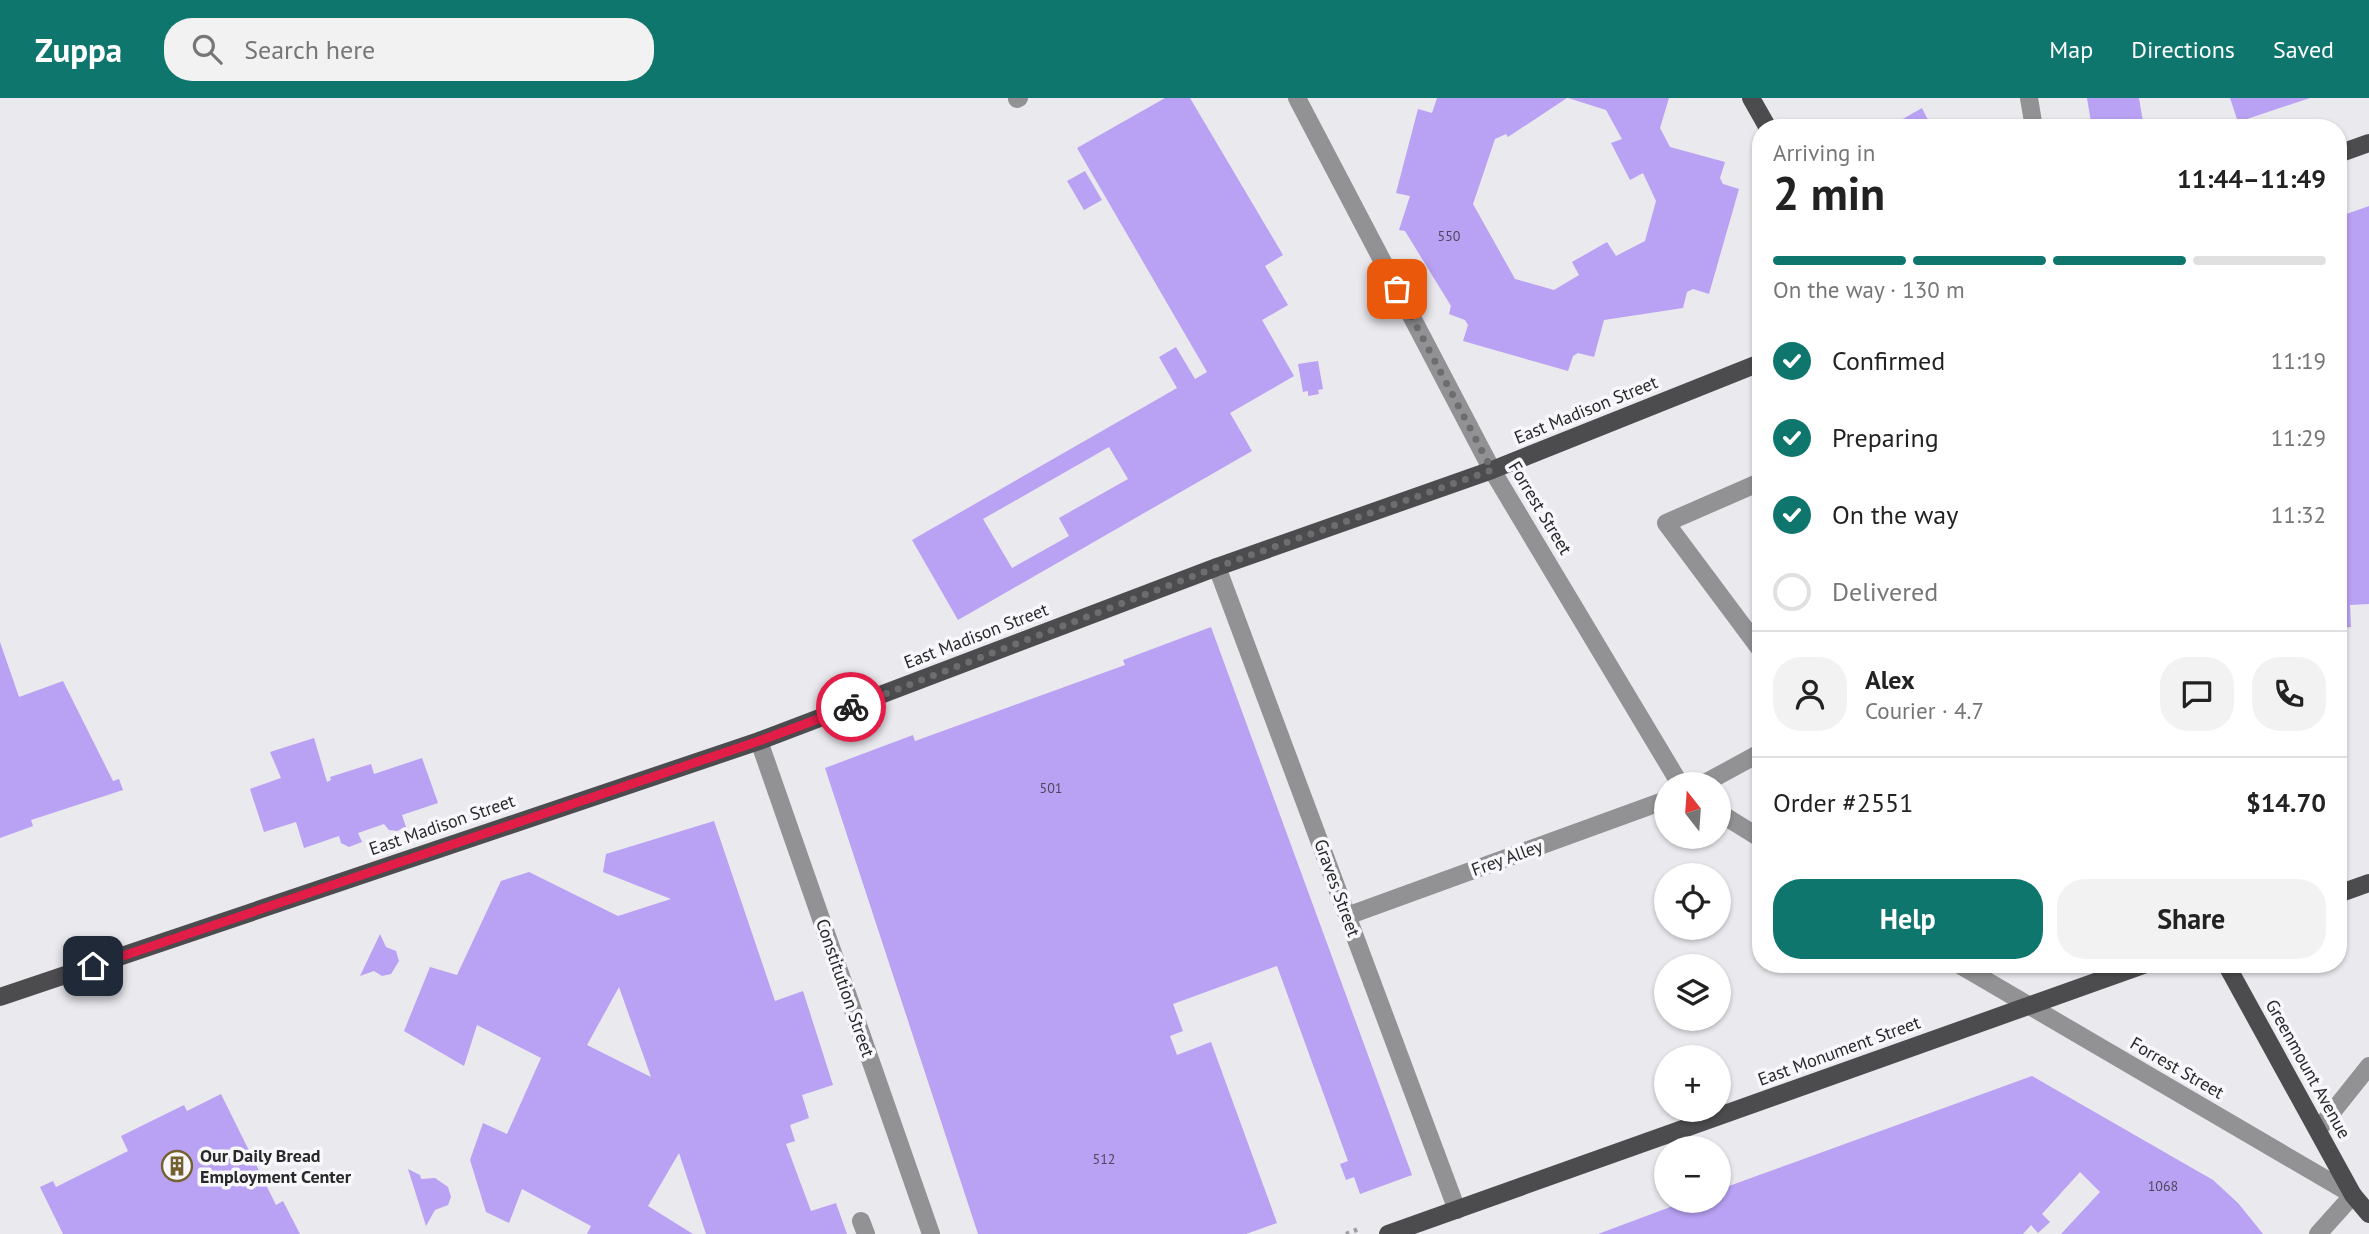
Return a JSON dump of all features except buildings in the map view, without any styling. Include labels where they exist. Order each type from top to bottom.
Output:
[{"type":"main road","points":[[1751,98],[1763,119]]},
{"type":"main road","points":[[2347,151],[2369,143]]},
{"type":"main road","name":"East Madison Street","points":[[0,996],[759,741],[1217,567],[1492,470],[1752,366]]},
{"type":"main road","points":[[2347,891],[2369,883]]},
{"type":"main road","name":"East Monument Street","points":[[1388,1234],[2121,973]]},
{"type":"main road","name":"Greenmount Avenue","points":[[2231,973],[2353,1195]]},
{"type":"main road","name":"Forrest Street","points":[[2353,1195],[2369,1214]]},
{"type":"street","name":"Forrest Street","points":[[1297,98],[1492,470],[1673,772]]},
{"type":"street","points":[[2029,98],[2032,119]]},
{"type":"street","points":[[1752,486],[1667,523],[1752,638]]},
{"type":"street","name":"Graves Street","points":[[1217,567],[1457,1210]]},
{"type":"street","name":"Constitution Street","points":[[759,741],[931,1234]]},
{"type":"street","points":[[1725,772],[1752,757]]},
{"type":"street","name":"Frey Alley","points":[[1347,916],[1654,804]]},
{"type":"street","points":[[1731,819],[1752,833]]},
{"type":"street","name":"Forrest Street","points":[[1972,973],[2353,1195]]},
{"type":"street","points":[[2318,1130],[2369,1066]]},
{"type":"street","points":[[2318,1234],[2353,1195]]},
{"type":"way so far","points":[[851,707],[1217,567],[1492,470],[1397,289]]},
{"type":"place","name":"Our Daily Bread Employment Center","points":[[177,1166]]},
{"type":"route","points":[[93,966],[759,741],[851,707]]}]
